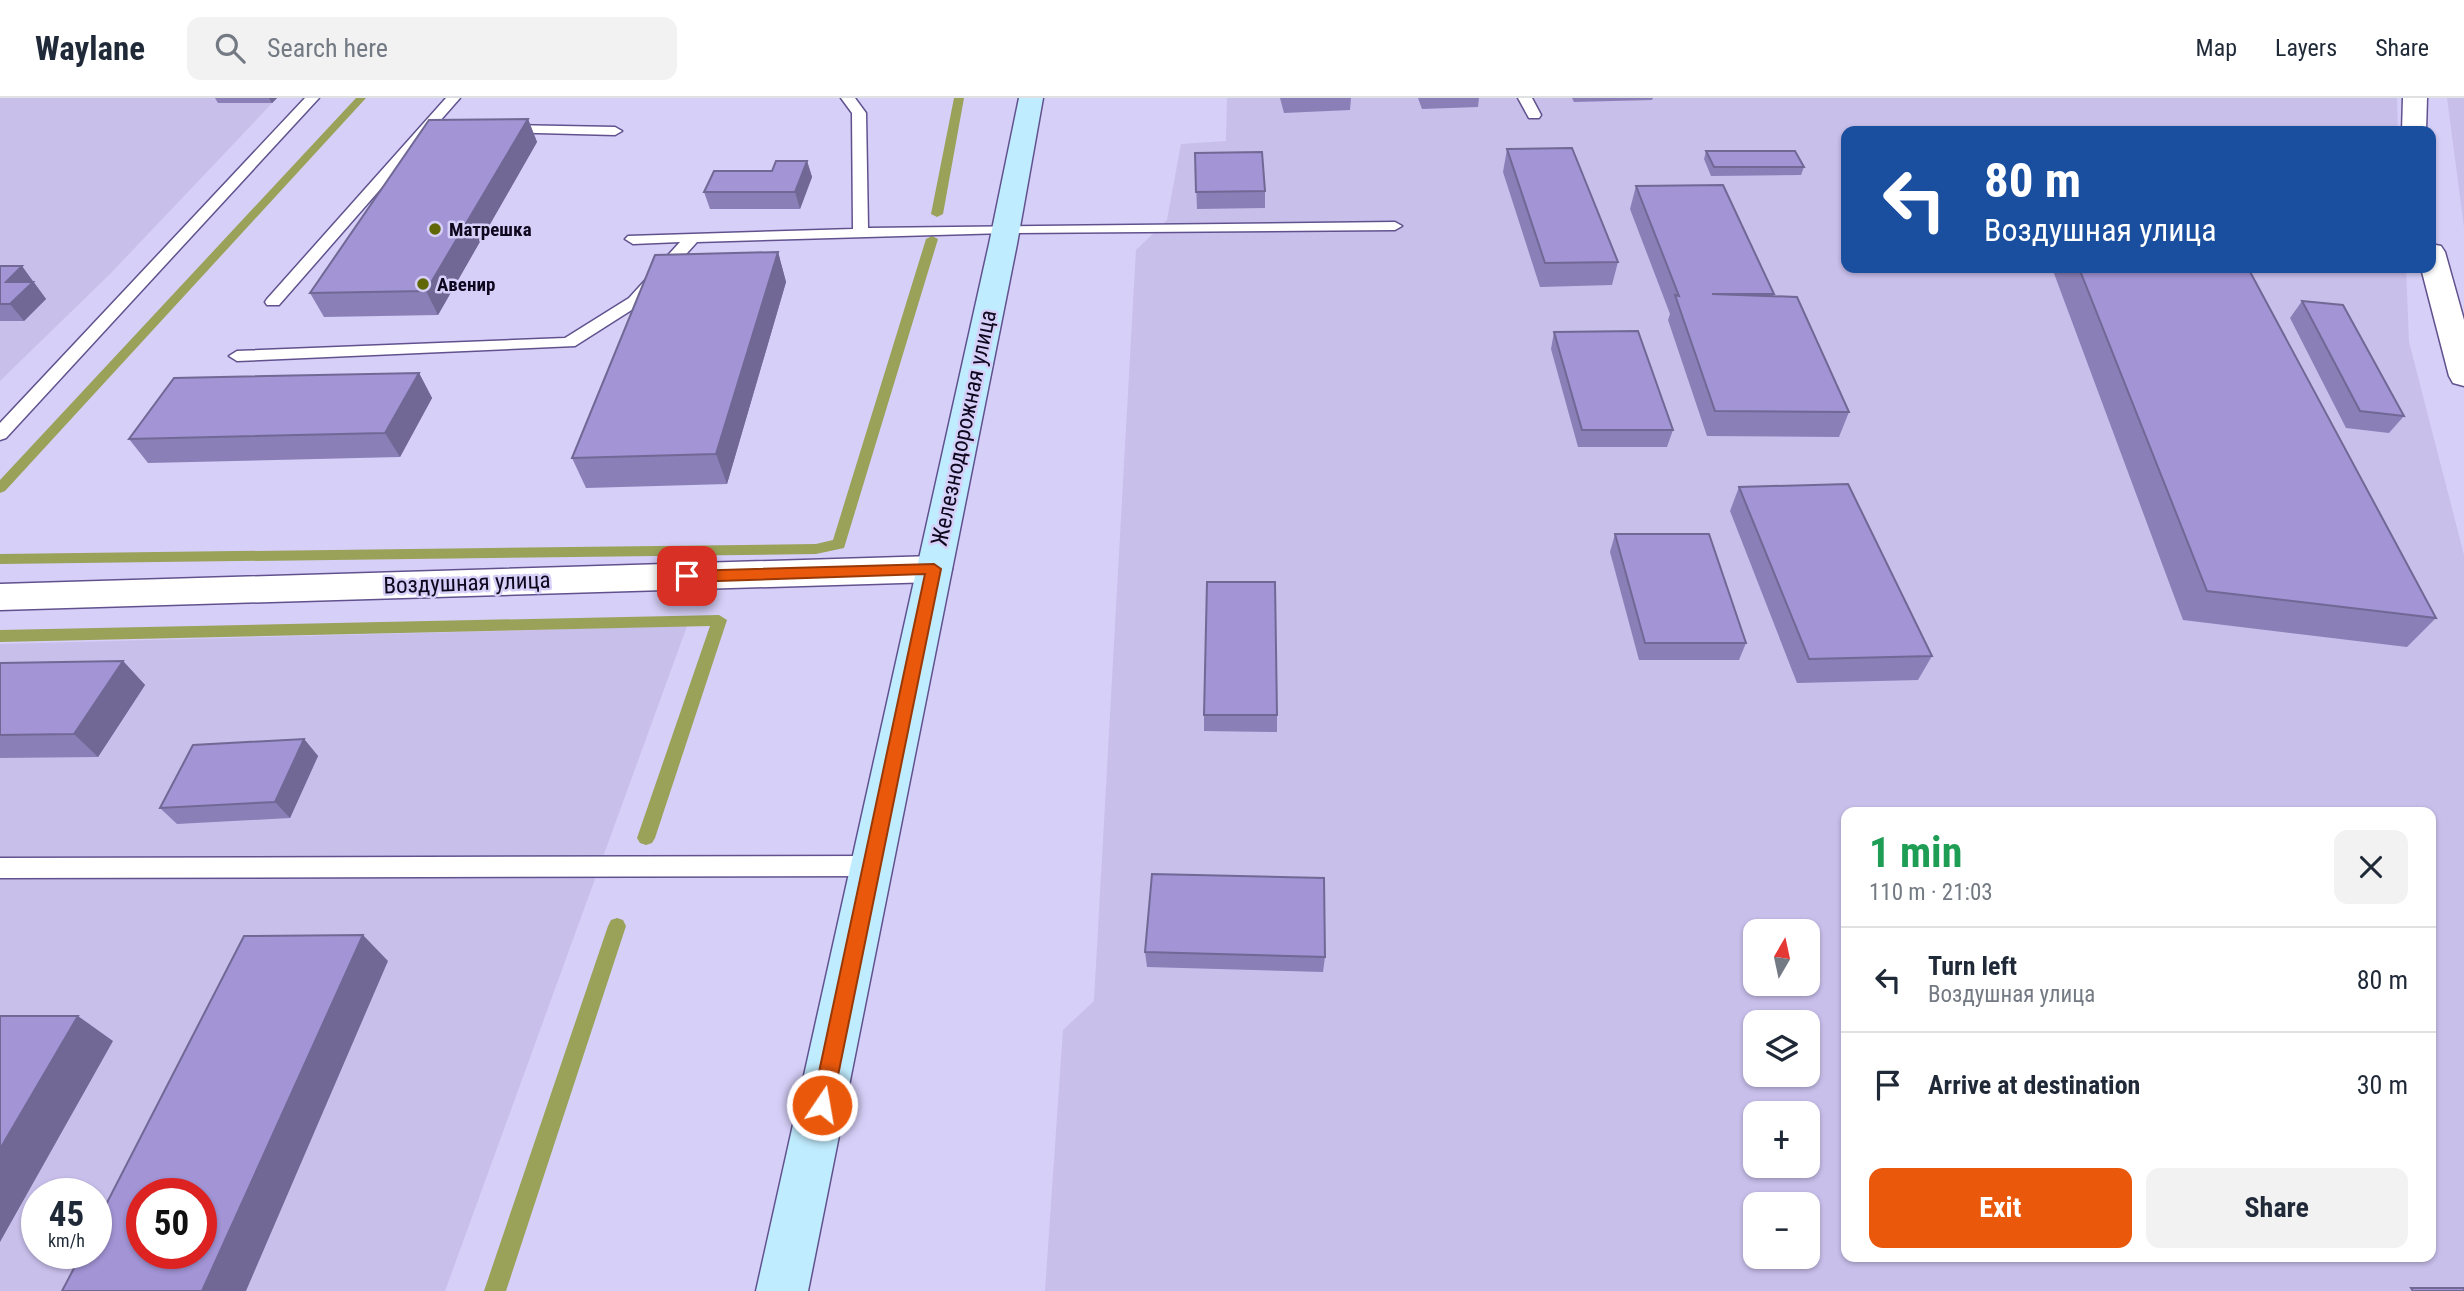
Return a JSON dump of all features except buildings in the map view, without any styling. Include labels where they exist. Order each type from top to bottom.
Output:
[{"type":"main road","name":"Железнодорожная улица","points":[[782,1291],[1006,229],[1031,98]]},
{"type":"street","points":[[2414,98],[2414,126]]},
{"type":"street","points":[[2436,271],[2464,376]]},
{"type":"street","name":"Воздушная улица","points":[[0,597],[934,569]]},
{"type":"lane","points":[[0,434],[312,98]]},
{"type":"lane","points":[[273,302],[434,127],[453,98]]},
{"type":"lane","points":[[848,98],[859,113],[862,233]]},
{"type":"lane","points":[[1525,98],[1534,115]]},
{"type":"lane","points":[[494,128],[615,131]]},
{"type":"lane","points":[[633,239],[1006,229],[1395,226]]},
{"type":"lane","points":[[237,356],[569,343],[635,301],[692,237]]},
{"type":"lane","points":[[0,868],[872,866]]},
{"type":"shaded area","points":[[0,98],[277,98],[110,274],[0,381]]},
{"type":"shaded area","points":[[1227,98],[2397,98],[2398,126],[1841,126],[1841,273],[2406,273],[2409,342],[2464,555],[2464,1291],[1045,1291],[1063,1030],[1094,1001],[1136,250],[1167,220],[1181,144],[1226,141]]},
{"type":"shaded area","points":[[2447,98],[2464,98],[2464,227]]},
{"type":"shaded area","points":[[687,626],[445,1291],[0,1291],[0,644]]},
{"type":"waterway","points":[[0,488],[361,98]]},
{"type":"waterway","points":[[937,214],[959,98]]},
{"type":"waterway","points":[[0,559],[816,549],[839,544],[932,239]]},
{"type":"waterway","points":[[0,636],[719,620],[646,838]]},
{"type":"waterway","points":[[495,1291],[617,926]]},
{"type":"place","name":"Матрешка","points":[[435,229]]},
{"type":"place","name":"Авенир","points":[[423,284]]},
{"type":"route","points":[[687,576],[934,569],[822,1105]]}]
